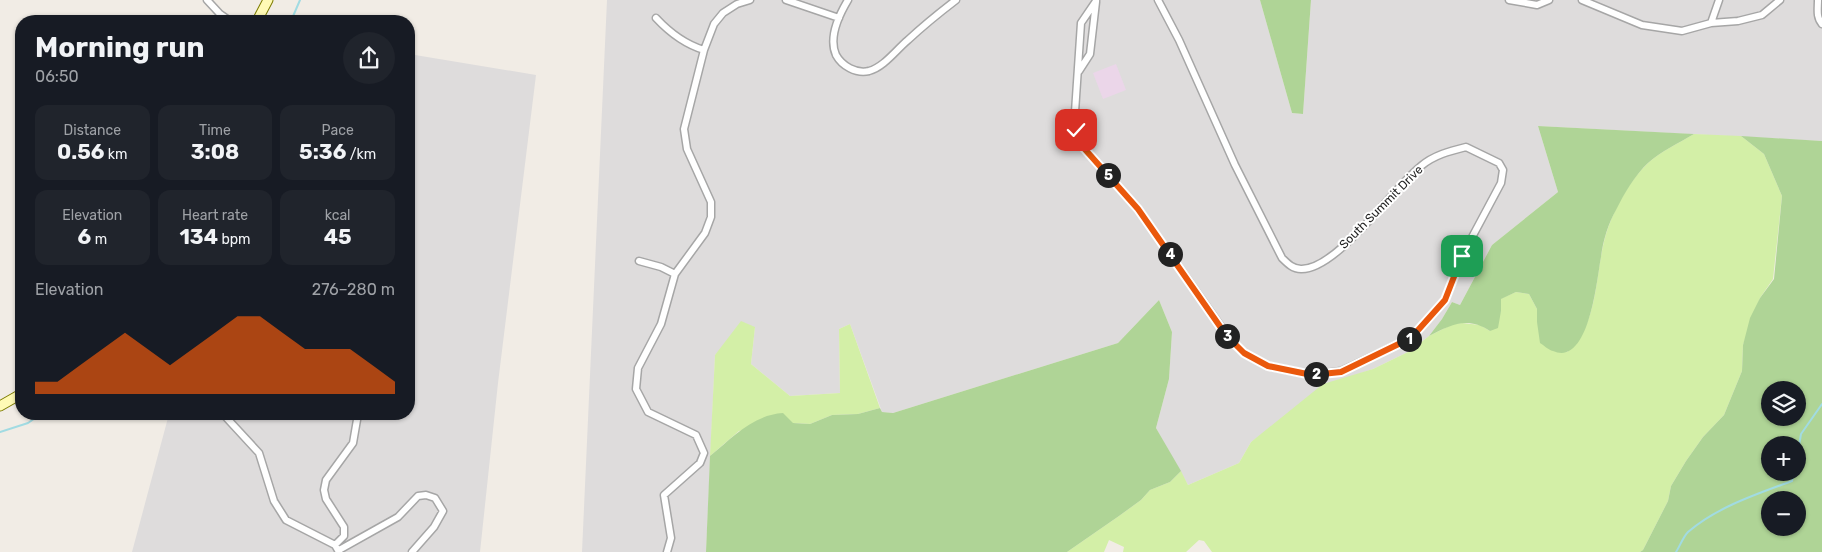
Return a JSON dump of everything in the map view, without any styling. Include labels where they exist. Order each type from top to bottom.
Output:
[{"type":"main road","points":[[260,15],[268,0]]},
{"type":"main road","points":[[0,406],[15,397]]},
{"type":"street","points":[[207,0],[221,15]]},
{"type":"street","points":[[667,552],[670,538],[664,495],[700,463],[704,453],[696,435],[648,412],[636,389],[638,368],[661,324],[675,274],[705,233],[711,217],[711,202],[687,149],[684,129],[704,50],[710,31],[723,13],[737,4],[750,0]]},
{"type":"street","points":[[786,0],[838,18]]},
{"type":"street","points":[[848,0],[838,18],[834,38],[836,54],[843,64],[852,70],[869,71],[880,66],[923,26],[956,0]]},
{"type":"street","name":"South Summit Drive","points":[[1096,1],[1081,23],[1075,112],[1076,130],[1082,146],[1138,209],[1226,335],[1244,353],[1268,366],[1312,375],[1341,372],[1411,338],[1445,300],[1462,256],[1501,183],[1503,170],[1498,164],[1466,147],[1438,155],[1421,165],[1350,240],[1319,265],[1302,270],[1291,267],[1282,258],[1235,165],[1179,40],[1158,0]]},
{"type":"street","points":[[1508,0],[1537,5],[1549,0]]},
{"type":"street","points":[[1582,0],[1642,25],[1682,31],[1711,23],[1738,21],[1762,14],[1780,0]]},
{"type":"street","points":[[1711,23],[1719,0]]},
{"type":"street","points":[[1818,0],[1817,10],[1822,24]]},
{"type":"street","name":"South Summit Drive","points":[[1078,72],[1090,54],[1096,1]]},
{"type":"street","points":[[656,18],[670,33],[694,47],[704,50]]},
{"type":"street","points":[[639,261],[661,267],[675,274]]},
{"type":"street","points":[[228,420],[259,453],[274,501],[286,520],[337,549]]},
{"type":"street","points":[[337,549],[344,536],[344,527],[326,499],[324,490],[326,480],[353,444],[357,420]]},
{"type":"street","points":[[337,549],[398,517],[418,496],[426,495],[436,498],[443,511],[434,527],[412,552]]},
{"type":"shaded area","points":[[607,0],[1260,0],[1292,113],[1303,114],[1311,0],[1822,0],[1822,141],[1538,126],[1558,192],[1492,245],[1460,305],[1452,302],[1429,336],[1410,351],[1373,369],[1340,380],[1251,442],[1239,463],[1188,485],[1156,428],[1169,379],[1172,332],[1159,300],[1118,343],[893,413],[882,412],[850,324],[839,329],[840,393],[790,396],[751,364],[755,327],[715,355],[706,552],[582,552]]},
{"type":"shaded area","points":[[415,55],[536,75],[498,383],[480,552],[132,552],[167,420],[415,420]]},
{"type":"shaded area","points":[[1116,64],[1126,90],[1103,99],[1093,73]]},
{"type":"green space","points":[[1260,0],[1311,0],[1303,114],[1292,113]]},
{"type":"green space","points":[[1538,126],[1694,134],[1664,151],[1643,168],[1634,179],[1613,215],[1606,233],[1589,318],[1576,346],[1566,352],[1551,350],[1540,343],[1537,309],[1529,294],[1516,292],[1501,299],[1498,328],[1490,331],[1482,326],[1466,323],[1445,328],[1429,336],[1452,302],[1460,305],[1492,245],[1558,192]]},
{"type":"green space","points":[[1694,134],[1741,136],[1764,154],[1782,196],[1773,279],[1760,298],[1743,345],[1742,371],[1724,415],[1703,437],[1686,461],[1671,486],[1668,501],[1643,550],[1640,552],[1212,552],[1204,541],[1199,540],[1186,552],[1123,552],[1124,547],[1109,540],[1104,552],[1067,552],[1141,500],[1150,490],[1170,482],[1181,471],[1188,485],[1239,463],[1251,442],[1323,384],[1373,369],[1410,351],[1429,336],[1453,324],[1480,325],[1490,331],[1501,311],[1500,299],[1516,292],[1529,294],[1537,309],[1537,322],[1567,352],[1578,340],[1586,326],[1595,294],[1604,243],[1615,210],[1636,177],[1648,163],[1664,151]]},
{"type":"green space","points":[[1741,136],[1822,141],[1822,552],[1640,552],[1643,550],[1668,501],[1671,486],[1686,461],[1703,437],[1724,415],[1742,371],[1743,345],[1750,318],[1760,298],[1774,279],[1782,196],[1764,154]]},
{"type":"green space","points":[[1159,300],[1172,332],[1169,379],[1156,428],[1181,471],[1170,482],[1150,490],[1141,500],[1067,552],[706,552],[710,456],[753,422],[783,413],[793,423],[810,424],[832,415],[858,414],[880,408],[882,412],[893,413],[1118,343]]},
{"type":"green space","points":[[741,321],[755,327],[751,364],[790,396],[840,393],[839,329],[850,324],[880,408],[858,414],[832,415],[810,424],[793,423],[739,431],[710,456],[715,355]]},
{"type":"waterway","points":[[294,15],[300,0]]},
{"type":"waterway","points":[[1801,436],[1822,404]]},
{"type":"waterway","points":[[0,432],[32,420]]},
{"type":"waterway","points":[[1676,552],[1686,534],[1712,515],[1738,502],[1792,481]]},
{"type":"route","points":[[1076,130],[1082,146],[1138,209],[1226,335],[1244,353],[1268,366],[1312,375],[1341,372],[1411,338],[1445,300],[1462,256]]}]
